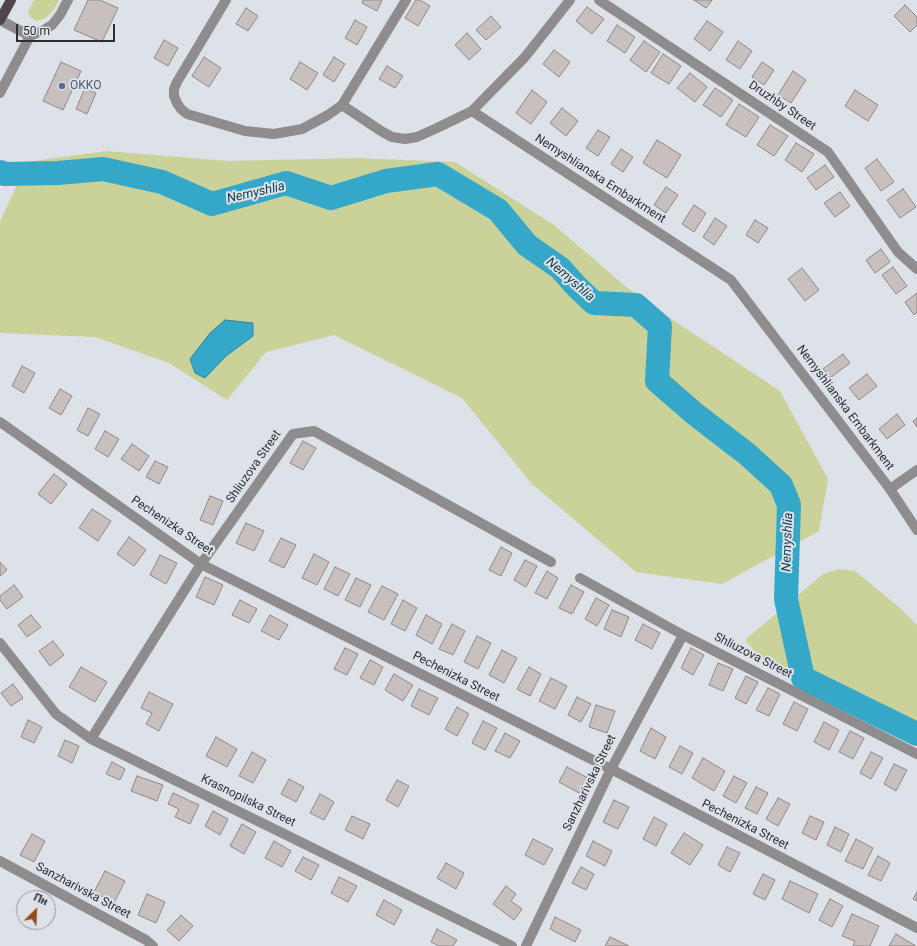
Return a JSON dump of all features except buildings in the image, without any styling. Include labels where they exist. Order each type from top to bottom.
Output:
[{"type":"main road","points":[[0,20],[11,0]]},
{"type":"street","points":[[0,93],[30,36],[52,25],[60,15],[68,0]]},
{"type":"street","points":[[226,0],[177,82],[174,89],[174,96],[181,110],[187,114],[245,131],[274,134],[302,129],[328,115],[342,105],[406,0]]},
{"type":"street","points":[[342,105],[392,137],[417,137],[437,128],[472,111],[525,57],[570,0]]},
{"type":"street","name":"Druzhby Street","points":[[600,0],[828,152],[898,252],[917,269]]},
{"type":"street","points":[[0,20],[30,36]]},
{"type":"street","name":"Nemyshlianska Embarkment","points":[[472,111],[731,280],[890,489],[917,530]]},
{"type":"street","name":"Pechenizka Street","points":[[0,422],[202,564],[611,770],[917,928]]},
{"type":"street","name":"Shliuzova Street","points":[[91,739],[202,564],[293,434],[314,431],[551,562]]},
{"type":"street","points":[[890,489],[917,470]]},
{"type":"street","name":"Shliuzova Street","points":[[580,578],[683,634],[917,754]]},
{"type":"street","name":"Sanzharivska Street","points":[[526,946],[611,770],[683,634]]},
{"type":"street","name":"Krasnopilska Street","points":[[0,644],[56,714],[91,739],[512,946]]},
{"type":"street","name":"Sanzharivska Street","points":[[0,861],[146,940],[153,946]]},
{"type":"green space","points":[[34,0],[59,0],[53,11],[44,19],[36,21],[30,17],[28,11]]},
{"type":"green space","points":[[107,151],[228,161],[355,158],[455,162],[554,225],[625,286],[667,316],[780,391],[828,479],[819,531],[722,584],[636,572],[531,483],[462,398],[334,335],[266,352],[227,400],[169,363],[95,337],[0,333],[0,222],[27,162]]},
{"type":"green space","points":[[840,569],[855,571],[900,608],[917,625],[917,741],[867,717],[793,677],[759,656],[745,640],[823,574]]},
{"type":"water","points":[[225,320],[253,323],[253,336],[226,356],[205,378],[195,373],[190,359],[210,333]]},
{"type":"waterway","name":"Nemyshlia","points":[[0,172],[5,174],[58,173],[103,169],[162,182],[212,204],[286,183],[331,198],[386,181],[438,174],[498,210],[527,245],[560,268],[594,303],[636,305],[660,326],[657,381],[695,414],[747,454],[781,485],[789,505],[786,599],[803,678],[917,734]]},
{"type":"place","name":"OKKO","points":[[62,86]]}]
